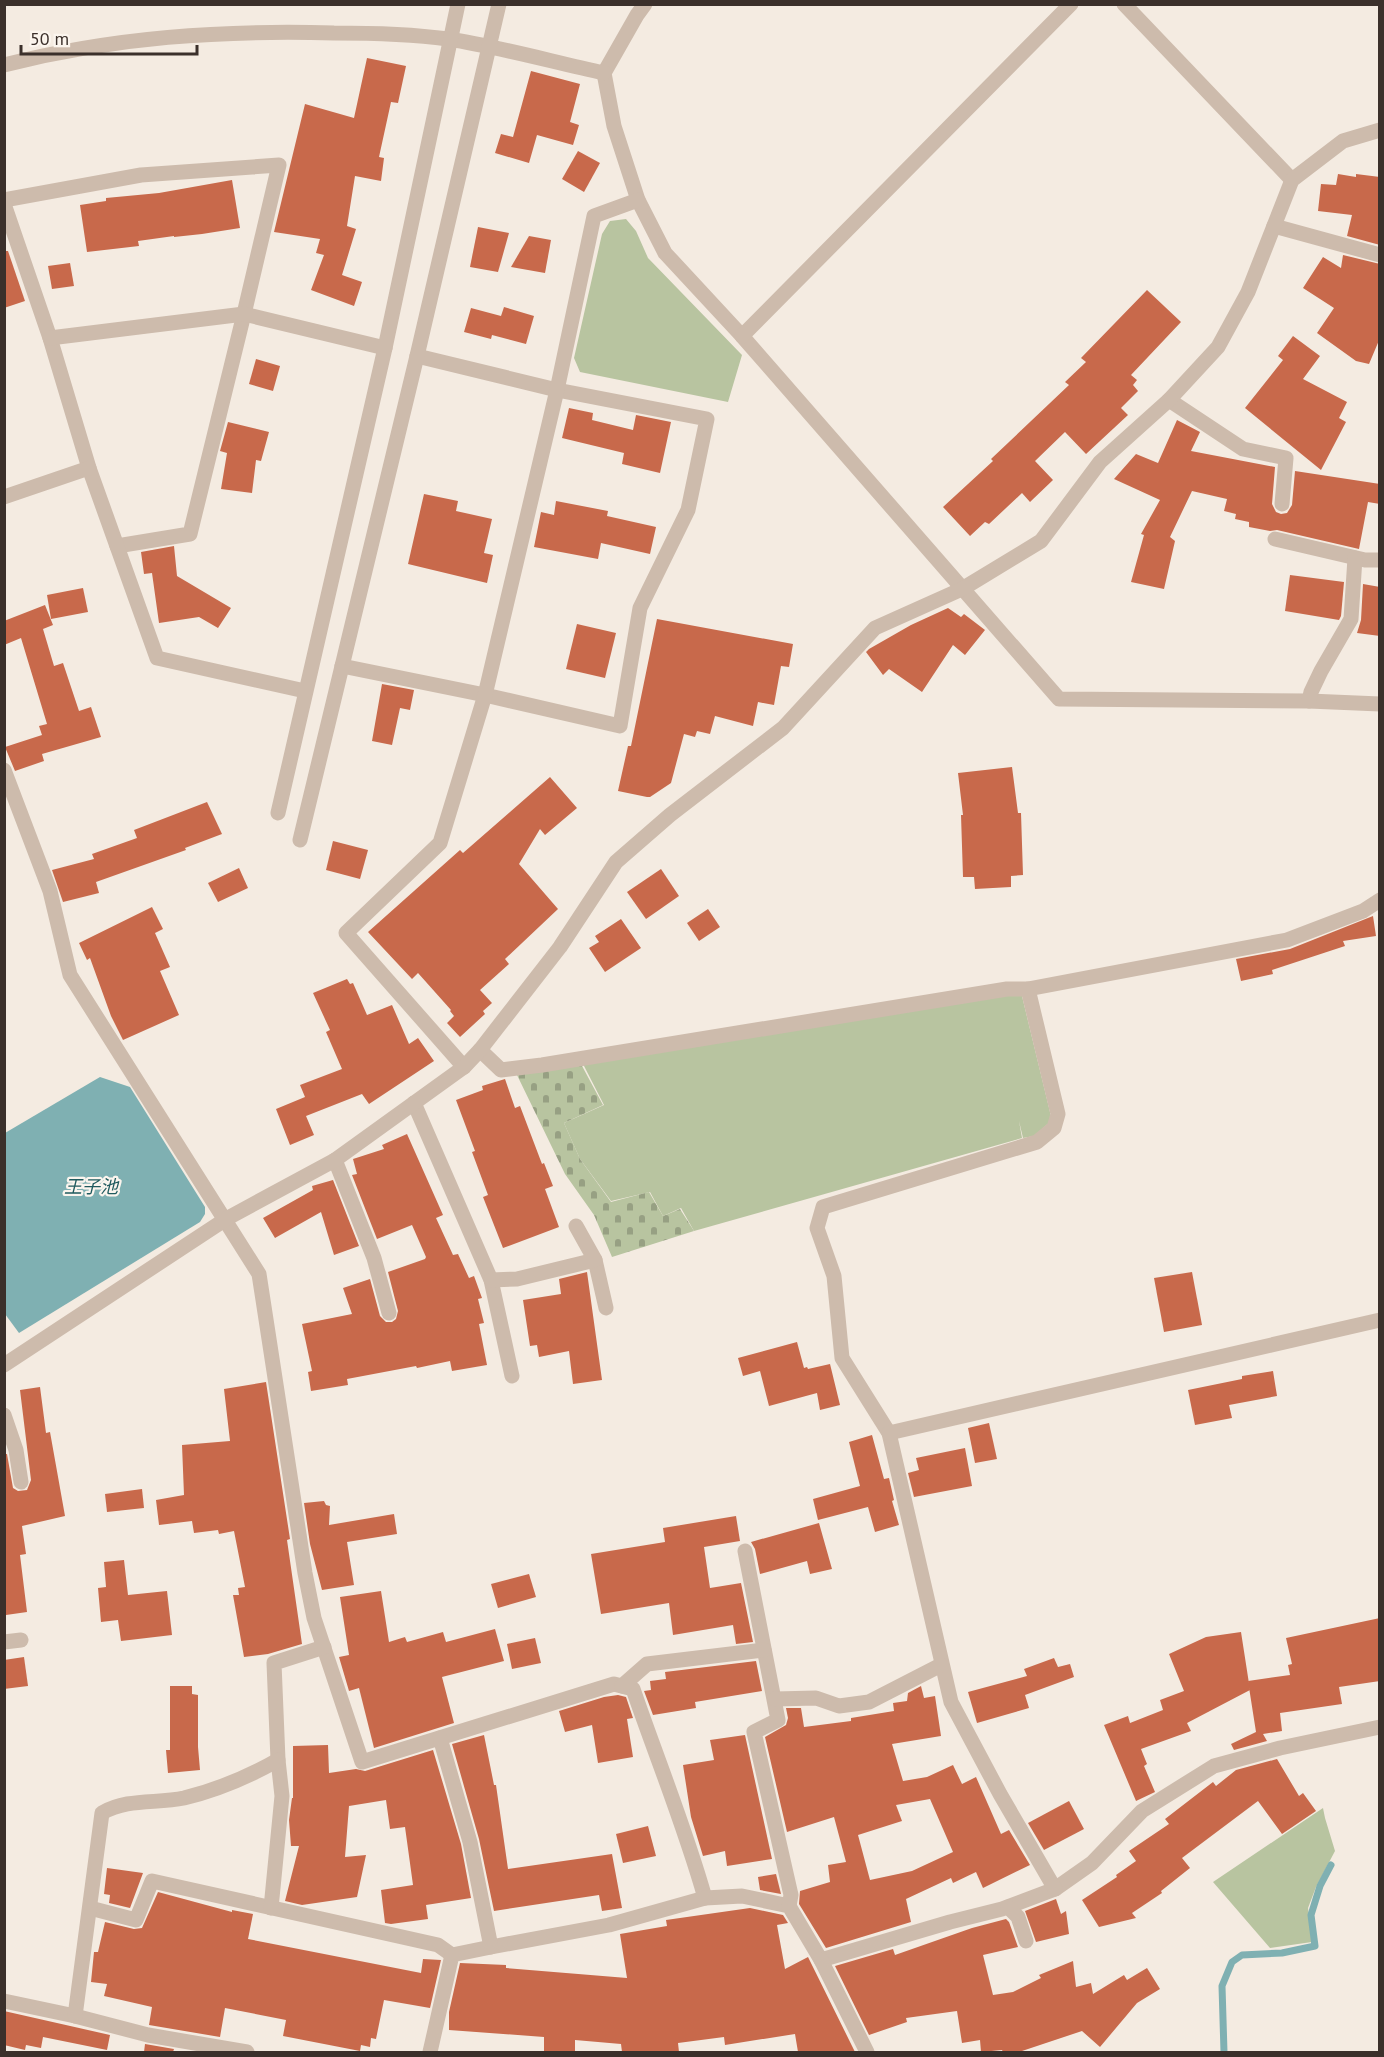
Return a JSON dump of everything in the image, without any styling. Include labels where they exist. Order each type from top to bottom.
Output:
[{"type":"street","points":[[278,813],[385,348],[458,4]]},
{"type":"street","points":[[300,840],[417,356],[498,4]]},
{"type":"street","points":[[645,4],[604,73],[614,126],[638,200],[665,253],[742,336],[1059,699],[1309,701],[1380,704]]},
{"type":"street","points":[[742,336],[1071,4]]},
{"type":"street","points":[[1124,4],[1292,180]]},
{"type":"street","points":[[4,65],[56,52],[110,43],[237,32],[402,34],[450,39],[604,73]]},
{"type":"street","points":[[4,1365],[226,1219],[335,1160],[464,1067],[480,1050],[560,947],[616,862],[670,815],[783,728],[875,628],[962,589],[1041,542],[1100,462],[1169,400],[1218,347],[1248,292],[1292,180],[1343,141],[1380,130]]},
{"type":"street","points":[[117,546],[190,534],[279,165],[141,175],[4,202],[50,338],[89,468],[157,658],[305,691]]},
{"type":"street","points":[[464,1067],[346,933],[440,843],[485,695],[557,390],[594,216],[638,200]]},
{"type":"street","points":[[1274,226],[1380,255]]},
{"type":"street","points":[[50,338],[244,314],[385,348]]},
{"type":"street","points":[[342,666],[485,695],[620,726],[640,608],[688,510],[707,419],[557,390],[417,356]]},
{"type":"street","points":[[1169,400],[1243,449],[1286,459],[1282,504]]},
{"type":"street","points":[[4,497],[89,468]]},
{"type":"street","points":[[1275,539],[1355,558],[1380,561]]},
{"type":"street","points":[[1309,701],[1321,670],[1351,619],[1355,558]]},
{"type":"street","points":[[4,770],[50,891],[70,975],[260,1274],[305,1573],[314,1618],[362,1762],[614,1684],[633,1689],[690,1846],[705,1898]]},
{"type":"street","points":[[480,1050],[501,1070],[1007,989],[1028,989],[1287,940],[1363,910],[1380,900]]},
{"type":"street","points":[[1028,989],[1058,1114],[1054,1128],[1037,1142],[823,1207],[817,1228],[834,1276],[842,1358],[889,1433],[951,1702],[1000,1794],[1055,1889]]},
{"type":"street","points":[[414,1103],[491,1280],[512,1376]]},
{"type":"street","points":[[335,1160],[374,1258],[389,1313]]},
{"type":"street","points":[[576,1226],[595,1260],[606,1308]]},
{"type":"street","points":[[491,1280],[517,1279],[595,1260]]},
{"type":"street","points":[[889,1433],[1380,1320]]},
{"type":"street","points":[[4,1415],[16,1450],[21,1482]]},
{"type":"street","points":[[745,1551],[778,1720],[754,1732],[791,1895],[789,1906],[821,1960],[867,2052]]},
{"type":"street","points":[[4,1642],[21,1640]]},
{"type":"street","points":[[271,1908],[282,1796],[278,1760],[274,1663],[324,1647]]},
{"type":"street","points":[[622,1686],[647,1664],[764,1650]]},
{"type":"street","points":[[775,1699],[816,1698],[839,1706],[870,1702],[941,1665]]},
{"type":"street","points":[[821,1960],[1008,1907],[1055,1889],[1092,1863],[1142,1811],[1214,1766],[1280,1748],[1380,1727]]},
{"type":"street","points":[[440,1738],[470,1842],[491,1947]]},
{"type":"street","points":[[75,2016],[102,1813],[116,1805],[182,1798],[243,1779],[278,1760]]},
{"type":"street","points":[[90,1908],[136,1920],[152,1881],[438,1945],[452,1955],[609,1925],[705,1898],[742,1896],[789,1906]]},
{"type":"street","points":[[1008,1907],[1018,1917],[1026,1941]]},
{"type":"street","points":[[430,2052],[452,1955]]},
{"type":"street","points":[[4,2001],[75,2016],[148,2036],[248,2052]]},
{"type":"green space","points":[[626,219],[636,231],[648,258],[742,355],[728,402],[580,372],[574,358],[602,234],[610,221]]},
{"type":"green space","points":[[1002,994],[1022,996],[1050,1112],[1050,1122],[1034,1136],[1023,1138],[1019,1121],[1022,1138],[694,1231],[681,1208],[663,1216],[650,1192],[611,1201],[580,1159],[564,1123],[604,1105],[583,1064]]},
{"type":"green space","points":[[581,1064],[603,1105],[564,1123],[580,1159],[611,1202],[649,1192],[663,1216],[680,1209],[694,1231],[612,1257],[594,1215],[565,1174],[517,1075]]},
{"type":"green space","points":[[1323,1808],[1335,1851],[1308,1908],[1312,1942],[1270,1948],[1213,1882]]},
{"type":"water","name":"王子池","points":[[100,1077],[130,1087],[205,1207],[205,1214],[200,1222],[19,1333],[5,1314],[5,1133]]},
{"type":"building","points":[[367,58],[406,66],[398,103],[391,102],[379,157],[384,158],[381,181],[355,176],[347,226],[356,229],[342,275],[362,282],[354,306],[311,290],[324,255],[316,253],[320,239],[274,232],[305,104],[354,118]]},
{"type":"building","points":[[531,71],[580,84],[570,122],[579,125],[573,145],[537,135],[529,163],[495,153],[501,134],[513,137]]},
{"type":"building","points":[[578,151],[600,163],[584,192],[562,179]]},
{"type":"building","points":[[1338,174],[1380,177],[1380,245],[1347,236],[1352,215],[1318,211],[1321,184],[1336,185]]},
{"type":"building","points":[[232,180],[240,228],[138,241],[139,246],[87,252],[80,205],[106,201],[106,198],[159,193]]},
{"type":"building","points":[[478,227],[509,233],[498,272],[470,267]]},
{"type":"building","points":[[529,236],[551,240],[545,273],[511,267]]},
{"type":"building","points":[[4,251],[8,251],[25,301],[4,308]]},
{"type":"building","points":[[1343,255],[1380,264],[1380,338],[1369,364],[1356,361],[1317,333],[1334,308],[1303,288],[1323,257],[1341,268]]},
{"type":"building","points":[[70,263],[74,286],[52,289],[48,266]]},
{"type":"building","points":[[1147,290],[1181,322],[1131,375],[1137,380],[1133,385],[1138,391],[1121,408],[1128,415],[1086,454],[1065,432],[1035,461],[1053,480],[1030,502],[1022,493],[989,524],[985,522],[970,536],[943,507],[1069,385],[1065,382],[1086,362],[1081,358]]},
{"type":"building","points":[[504,307],[534,316],[526,344],[492,335],[491,339],[464,332],[471,308],[501,316]]},
{"type":"building","points":[[1293,336],[1320,356],[1303,379],[1347,402],[1339,418],[1346,422],[1321,470],[1245,408],[1283,360],[1278,356]]},
{"type":"building","points":[[256,359],[280,366],[273,391],[249,384]]},
{"type":"building","points":[[569,408],[593,413],[592,420],[633,430],[636,415],[671,422],[660,473],[622,464],[624,453],[562,438]]},
{"type":"building","points":[[1177,420],[1200,432],[1191,451],[1275,467],[1272,504],[1276,512],[1281,514],[1287,513],[1292,505],[1295,471],[1380,484],[1380,504],[1368,502],[1359,549],[1277,530],[1249,527],[1249,522],[1235,519],[1236,514],[1224,511],[1227,499],[1192,491],[1170,537],[1175,541],[1164,589],[1131,582],[1144,535],[1141,534],[1160,500],[1114,479],[1136,454],[1158,463]]},
{"type":"building","points":[[228,422],[269,432],[261,461],[256,460],[252,493],[221,489],[227,453],[220,451]]},
{"type":"building","points":[[424,494],[458,501],[456,511],[492,519],[484,553],[493,555],[487,583],[408,564]]},
{"type":"building","points":[[556,501],[608,511],[607,516],[656,527],[650,554],[601,543],[598,559],[534,547],[541,512],[554,515]]},
{"type":"building","points":[[174,546],[177,576],[231,608],[218,628],[199,617],[159,623],[152,573],[144,574],[141,552]]},
{"type":"building","points":[[1290,575],[1344,582],[1339,620],[1285,611]]},
{"type":"building","points":[[1363,584],[1380,587],[1380,636],[1357,633],[1361,620]]},
{"type":"building","points":[[83,588],[88,612],[51,619],[47,595]]},
{"type":"building","points":[[45,605],[53,625],[43,629],[54,666],[63,663],[79,711],[91,707],[101,737],[42,754],[44,761],[15,771],[5,747],[42,735],[39,726],[47,724],[21,638],[4,645],[4,621]]},
{"type":"building","points":[[948,608],[961,617],[964,614],[985,630],[965,655],[953,645],[922,692],[889,669],[883,675],[866,652],[911,625]]},
{"type":"building","points":[[657,619],[793,644],[789,667],[781,666],[774,705],[758,702],[753,726],[715,716],[710,734],[697,731],[695,737],[684,734],[671,783],[647,797],[618,791],[628,746],[631,746]]},
{"type":"building","points":[[577,624],[616,633],[605,678],[566,669]]},
{"type":"building","points":[[382,684],[414,690],[410,710],[400,708],[392,745],[372,741]]},
{"type":"building","points":[[1012,767],[1018,813],[1021,813],[1023,875],[1011,876],[1011,887],[975,889],[974,877],[963,877],[961,815],[963,815],[958,773]]},
{"type":"building","points":[[550,777],[577,808],[545,835],[540,829],[519,864],[558,909],[505,959],[509,964],[480,990],[492,1003],[483,1011],[485,1014],[460,1037],[447,1023],[454,1016],[451,1010],[418,973],[412,979],[368,932],[460,850],[463,853]]},
{"type":"building","points":[[207,802],[222,834],[185,848],[186,850],[96,882],[99,893],[63,902],[52,870],[94,859],[92,854],[137,838],[134,830]]},
{"type":"building","points":[[333,841],[368,850],[360,879],[326,870]]},
{"type":"building","points":[[239,868],[248,888],[218,902],[208,883]]},
{"type":"building","points":[[661,869],[679,896],[646,919],[627,892]]},
{"type":"building","points":[[152,907],[163,929],[155,933],[170,967],[160,971],[179,1015],[123,1040],[111,1016],[90,958],[87,960],[79,943]]},
{"type":"building","points":[[708,909],[720,927],[699,941],[687,923]]},
{"type":"building","points":[[1373,916],[1376,936],[1343,941],[1345,946],[1272,970],[1273,974],[1241,981],[1236,959],[1290,949]]},
{"type":"building","points":[[621,919],[641,948],[605,972],[589,948],[599,942],[595,936]]},
{"type":"building","points":[[347,979],[350,984],[353,983],[367,1015],[392,1005],[409,1044],[418,1038],[434,1061],[369,1104],[362,1094],[306,1116],[314,1135],[290,1145],[276,1109],[305,1097],[300,1085],[342,1069],[326,1032],[330,1030],[313,993]]},
{"type":"building","points":[[505,1079],[515,1108],[520,1106],[553,1186],[545,1189],[559,1227],[503,1248],[483,1197],[488,1195],[456,1100],[483,1090],[482,1086]]},
{"type":"building","points":[[407,1134],[443,1215],[436,1218],[453,1255],[458,1254],[469,1278],[474,1276],[482,1298],[478,1299],[484,1323],[479,1324],[487,1365],[452,1371],[450,1361],[417,1368],[416,1366],[347,1379],[348,1385],[311,1391],[308,1372],[312,1371],[302,1324],[352,1314],[343,1288],[370,1279],[380,1316],[386,1322],[392,1322],[396,1319],[398,1311],[388,1272],[426,1257],[412,1225],[377,1239],[352,1175],[357,1174],[353,1159],[384,1149],[382,1145]]},
{"type":"building","points":[[333,1180],[359,1246],[334,1255],[321,1212],[275,1238],[263,1218],[313,1190],[312,1186]]},
{"type":"building","points":[[587,1272],[602,1380],[573,1384],[569,1351],[539,1357],[537,1345],[530,1346],[523,1300],[561,1294],[559,1279]]},
{"type":"building","points":[[1192,1272],[1202,1325],[1164,1332],[1154,1278]]},
{"type":"building","points":[[797,1342],[804,1368],[830,1364],[840,1405],[820,1410],[817,1393],[769,1406],[760,1371],[743,1376],[738,1358]]},
{"type":"building","points":[[1273,1371],[1277,1396],[1229,1405],[1232,1418],[1195,1425],[1188,1390],[1242,1379],[1242,1376]]},
{"type":"building","points":[[266,1382],[290,1539],[287,1540],[302,1644],[268,1654],[244,1657],[233,1595],[239,1595],[238,1588],[245,1587],[234,1531],[219,1534],[218,1530],[194,1533],[192,1521],[159,1525],[156,1500],[184,1495],[182,1445],[230,1441],[224,1389]]},
{"type":"building","points":[[40,1387],[46,1433],[50,1432],[65,1516],[22,1526],[26,1554],[20,1555],[27,1612],[6,1615],[4,1454],[7,1454],[13,1488],[18,1491],[27,1490],[31,1480],[20,1390]]},
{"type":"building","points":[[989,1423],[997,1459],[975,1463],[968,1428]]},
{"type":"building","points":[[872,1435],[884,1479],[889,1478],[894,1500],[892,1501],[899,1525],[875,1532],[868,1507],[818,1520],[813,1499],[860,1486],[849,1442]]},
{"type":"building","points":[[965,1448],[972,1486],[914,1497],[908,1473],[919,1470],[916,1458]]},
{"type":"building","points":[[142,1489],[144,1508],[107,1512],[105,1494]]},
{"type":"building","points":[[324,1501],[330,1506],[329,1525],[394,1514],[397,1534],[347,1542],[354,1585],[322,1590],[310,1544],[304,1503]]},
{"type":"building","points":[[736,1516],[740,1541],[704,1547],[710,1588],[741,1583],[753,1642],[736,1644],[733,1625],[673,1635],[669,1603],[601,1614],[591,1554],[665,1542],[663,1528]]},
{"type":"building","points":[[819,1523],[832,1569],[810,1574],[807,1561],[760,1574],[755,1549],[751,1542]]},
{"type":"building","points":[[124,1560],[128,1595],[167,1591],[172,1635],[121,1641],[118,1620],[101,1622],[98,1588],[106,1587],[104,1562]]},
{"type":"building","points":[[529,1574],[536,1597],[498,1608],[491,1584]]},
{"type":"building","points":[[381,1591],[389,1642],[405,1637],[407,1642],[443,1632],[446,1642],[495,1629],[504,1661],[442,1677],[454,1723],[374,1748],[359,1688],[349,1691],[339,1657],[349,1655],[340,1597]]},
{"type":"building","points":[[1380,1618],[1380,1681],[1339,1687],[1342,1704],[1280,1713],[1282,1731],[1263,1734],[1267,1741],[1234,1750],[1231,1744],[1256,1732],[1248,1681],[1290,1675],[1288,1665],[1292,1664],[1286,1638]]},
{"type":"building","points":[[1241,1632],[1250,1690],[1187,1723],[1191,1731],[1141,1749],[1147,1764],[1144,1766],[1155,1792],[1136,1801],[1104,1725],[1128,1716],[1130,1723],[1163,1710],[1160,1700],[1184,1691],[1169,1654],[1206,1637]]},
{"type":"building","points":[[535,1638],[541,1663],[512,1669],[507,1644]]},
{"type":"building","points":[[24,1657],[28,1686],[4,1689],[4,1660]]},
{"type":"building","points":[[1054,1658],[1058,1667],[1070,1664],[1074,1677],[1025,1695],[1029,1708],[977,1723],[968,1692],[1027,1676],[1024,1669]]},
{"type":"building","points":[[756,1661],[762,1691],[695,1702],[696,1708],[653,1715],[644,1691],[651,1690],[650,1681],[666,1679],[665,1672]]},
{"type":"building","points":[[170,1686],[192,1686],[192,1694],[198,1695],[200,1770],[168,1773],[166,1750],[170,1750]]},
{"type":"building","points":[[921,1686],[924,1698],[935,1696],[941,1736],[892,1744],[903,1781],[927,1777],[953,1765],[962,1784],[976,1777],[1001,1834],[1009,1830],[1030,1865],[983,1888],[976,1872],[953,1883],[951,1878],[906,1899],[911,1922],[826,1948],[799,1904],[800,1891],[830,1882],[828,1865],[846,1862],[834,1817],[787,1832],[765,1737],[786,1725],[788,1718],[786,1708],[801,1708],[804,1727],[851,1721],[851,1718],[894,1711],[893,1703],[907,1701],[908,1693]],"holes":[[[930,1799],[953,1852],[912,1871],[870,1880],[858,1835],[902,1821],[896,1805]]]},
{"type":"building","points":[[618,1695],[626,1697],[633,1718],[627,1719],[633,1757],[598,1763],[592,1725],[565,1732],[559,1711]]},
{"type":"building","points":[[484,1735],[494,1785],[496,1785],[508,1869],[612,1854],[622,1908],[602,1911],[599,1895],[494,1911],[479,1839],[452,1744]]},
{"type":"building","points":[[745,1735],[772,1859],[727,1866],[725,1851],[703,1856],[691,1817],[683,1765],[714,1760],[710,1740]]},
{"type":"building","points":[[328,1745],[329,1773],[356,1769],[365,1771],[433,1750],[461,1844],[471,1898],[426,1905],[428,1919],[385,1923],[381,1890],[413,1885],[405,1827],[390,1829],[386,1800],[349,1806],[345,1857],[366,1855],[357,1897],[302,1905],[285,1901],[299,1846],[291,1846],[289,1820],[293,1798],[293,1746]]},
{"type":"building","points":[[1277,1759],[1299,1796],[1303,1793],[1316,1811],[1282,1834],[1258,1801],[1182,1858],[1190,1868],[1161,1891],[1162,1893],[1132,1913],[1136,1918],[1099,1927],[1082,1900],[1117,1877],[1116,1875],[1136,1861],[1129,1851],[1169,1824],[1165,1819],[1213,1782],[1216,1786],[1236,1770]]},
{"type":"building","points":[[1069,1801],[1084,1829],[1044,1850],[1028,1823]]},
{"type":"building","points":[[648,1826],[656,1856],[623,1863],[616,1834]]},
{"type":"building","points":[[107,1868],[143,1873],[130,1908],[109,1903],[110,1895],[104,1894]]},
{"type":"building","points":[[776,1874],[781,1894],[760,1890],[758,1877]]},
{"type":"building","points":[[158,1892],[232,1912],[232,1910],[253,1914],[248,1939],[421,1973],[423,1959],[441,1960],[430,2008],[384,2000],[376,2039],[371,2038],[370,2047],[361,2045],[360,2051],[283,2036],[286,2020],[225,2008],[220,2037],[149,2025],[152,2007],[104,1996],[107,1984],[91,1982],[94,1952],[98,1952],[105,1922],[134,1929],[142,1928]]},
{"type":"building","points":[[1056,1899],[1061,1914],[1066,1911],[1069,1934],[1036,1942],[1025,1911]]},
{"type":"building","points":[[750,1908],[783,1915],[788,1923],[777,1925],[785,1969],[808,1957],[855,2052],[798,2052],[795,2034],[725,2045],[724,2037],[678,2043],[679,2052],[622,2052],[621,2044],[575,2040],[575,2052],[544,2052],[544,2037],[449,2030],[449,2012],[460,1963],[506,1965],[506,1968],[627,1978],[620,1934],[667,1926],[666,1920]]},
{"type":"building","points":[[1006,1919],[1018,1947],[983,1955],[993,1995],[1013,1992],[1041,1978],[1039,1975],[1073,1961],[1076,1987],[1091,1983],[1093,1994],[1124,1975],[1127,1980],[1147,1968],[1160,1989],[1137,2003],[1100,2047],[1082,2031],[1019,2052],[1003,2052],[1002,2050],[981,2052],[980,2040],[962,2043],[957,2011],[906,2018],[907,2022],[869,2035],[835,1966],[893,1949],[895,1955],[972,1928]]},
{"type":"building","points":[[4,2011],[110,2035],[107,2050],[43,2037],[41,2048],[26,2045],[25,2050],[4,2045]]},
{"type":"building","points":[[145,2044],[174,2049],[173,2052],[144,2052]]},
{"type":"waterway","points":[[1224,2052],[1222,1986],[1232,1962],[1242,1955],[1282,1953],[1315,1946],[1311,1915],[1320,1886],[1331,1865]]}]
